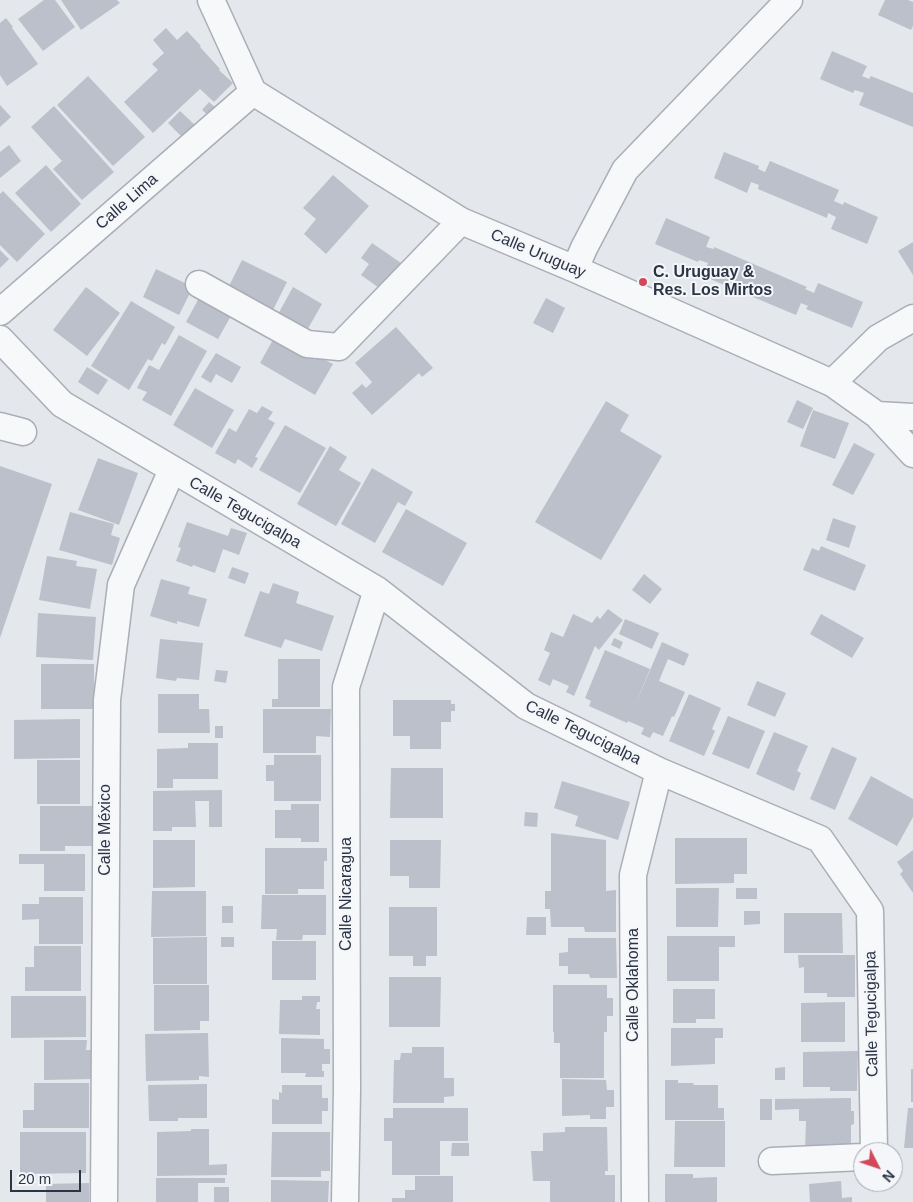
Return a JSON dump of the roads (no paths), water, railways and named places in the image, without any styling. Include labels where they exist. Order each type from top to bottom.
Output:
[{"type":"street","points":[[211,0],[253,92]]},
{"type":"street","points":[[575,268],[625,170],[789,0]]},
{"type":"street","name":"Calle Uruguay","points":[[253,92],[461,221],[575,268],[832,383],[877,415],[913,454]]},
{"type":"street","name":"Calle Lima","points":[[0,312],[253,92]]},
{"type":"street","points":[[199,284],[306,344],[339,347],[461,221]]},
{"type":"street","points":[[832,383],[878,338],[913,318]]},
{"type":"street","name":"Calle Tegucigalpa","points":[[0,339],[62,404],[377,590],[526,706],[659,771],[820,839],[870,911],[874,1142]]},
{"type":"street","points":[[877,415],[913,417]]},
{"type":"street","name":"Calle México","points":[[104,1202],[107,700],[121,585],[172,470]]},
{"type":"street","name":"Calle Nicaragua","points":[[345,1202],[347,1090],[346,687],[377,590]]},
{"type":"street","name":"Calle Oklahoma","points":[[635,1202],[633,875],[659,771]]},
{"type":"street","points":[[772,1161],[853,1157]]},
{"type":"place","name":"C. Uruguay & Res. Los Mirtos","points":[[643,282]]}]
